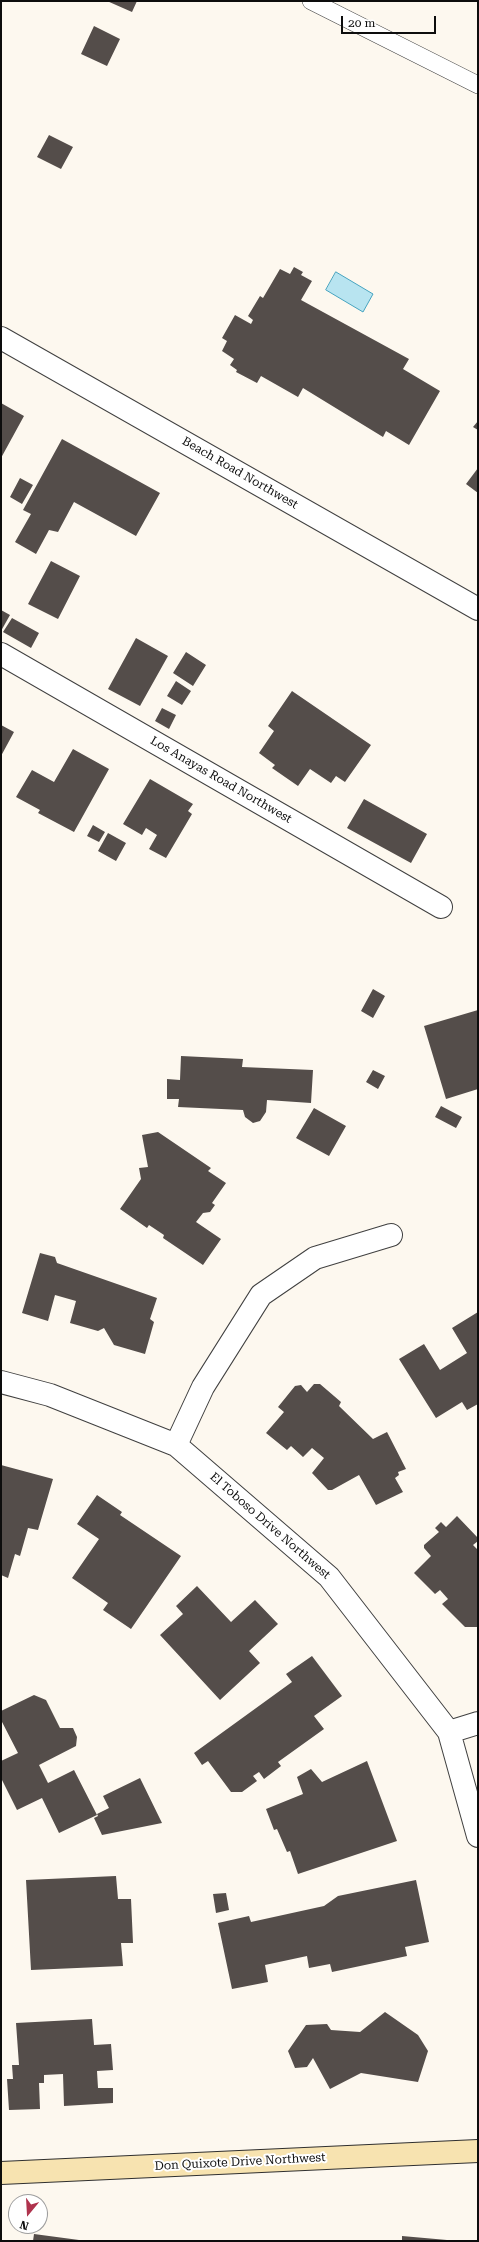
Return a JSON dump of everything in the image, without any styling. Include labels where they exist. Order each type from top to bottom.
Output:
[{"type":"street","name":"Beach Road Northwest","points":[[1,338],[478,609]]},
{"type":"street","name":"Los Anayas Road Northwest","points":[[1,654],[441,907]]},
{"type":"street","points":[[176,1445],[204,1387],[261,1295],[315,1258],[391,1235]]},
{"type":"street","name":"El Toboso Drive Northwest","points":[[1,1382],[50,1395],[176,1445],[329,1577],[449,1732],[478,1836]]},
{"type":"street","points":[[449,1732],[478,1723]]},
{"type":"street","name":"Don Quixote Drive Northwest","points":[[1,2173],[478,2151]]},
{"type":"lane","points":[[311,1],[478,86]]},
{"type":"water","points":[[336,272],[373,294],[363,312],[326,290]]},
{"type":"building","points":[[107,1],[137,1],[132,12]]},
{"type":"building","points":[[94,26],[120,39],[107,66],[81,54]]},
{"type":"building","points":[[49,135],[73,147],[61,169],[37,157]]},
{"type":"building","points":[[294,267],[303,272],[301,275],[312,281],[301,300],[409,359],[403,369],[440,391],[409,445],[386,431],[383,437],[303,388],[298,397],[261,376],[257,383],[236,372],[237,370],[230,365],[234,359],[222,351],[227,341],[222,338],[235,315],[251,324],[253,320],[248,316],[260,296],[263,298],[280,269],[290,274]]},
{"type":"building","points":[[1,403],[24,416],[1,458]]},
{"type":"building","points":[[478,421],[478,430],[473,427]]},
{"type":"building","points":[[62,439],[160,493],[136,536],[74,502],[58,532],[49,530],[36,554],[15,542],[31,514],[23,510]]},
{"type":"building","points":[[478,468],[478,493],[466,484]]},
{"type":"building","points":[[20,478],[33,485],[22,504],[10,497]]},
{"type":"building","points":[[51,561],[80,576],[58,619],[28,604]]},
{"type":"building","points":[[1,610],[10,615],[1,631]]},
{"type":"building","points":[[12,618],[39,633],[31,648],[3,632]]},
{"type":"building","points":[[136,638],[168,656],[140,706],[108,689]]},
{"type":"building","points":[[186,652],[206,665],[193,686],[173,673]]},
{"type":"building","points":[[176,681],[191,691],[182,705],[167,696]]},
{"type":"building","points":[[292,691],[371,745],[345,782],[336,776],[331,783],[310,769],[298,786],[272,768],[275,765],[259,753],[274,731],[268,726]]},
{"type":"building","points":[[162,708],[176,715],[169,729],[155,721]]},
{"type":"building","points":[[1,725],[14,732],[1,756]]},
{"type":"building","points":[[73,749],[109,769],[74,832],[38,813],[40,810],[16,797],[32,770],[54,782]]},
{"type":"building","points":[[150,779],[193,804],[188,811],[192,814],[166,858],[149,849],[157,835],[146,828],[142,835],[123,824]]},
{"type":"building","points":[[364,799],[427,834],[411,863],[347,828]]},
{"type":"building","points":[[93,825],[105,832],[99,842],[87,836]]},
{"type":"building","points":[[108,833],[126,843],[116,861],[98,851]]},
{"type":"building","points":[[373,989],[385,996],[373,1018],[361,1011]]},
{"type":"building","points":[[478,1010],[478,1089],[446,1099],[424,1026]]},
{"type":"building","points":[[181,1056],[243,1059],[242,1067],[313,1070],[311,1103],[267,1100],[266,1112],[260,1121],[253,1123],[245,1117],[243,1110],[178,1107],[179,1099],[167,1099],[167,1079],[180,1080]]},
{"type":"building","points":[[373,1070],[385,1076],[378,1089],[366,1082]]},
{"type":"building","points":[[441,1106],[462,1117],[456,1128],[435,1117]]},
{"type":"building","points":[[314,1108],[346,1126],[329,1156],[296,1138]]},
{"type":"building","points":[[158,1132],[211,1168],[208,1171],[226,1183],[212,1203],[215,1205],[210,1212],[203,1213],[196,1222],[221,1239],[203,1265],[163,1238],[164,1235],[149,1225],[147,1228],[120,1209],[141,1179],[139,1168],[148,1167],[142,1135]]},
{"type":"building","points":[[40,1253],[55,1257],[57,1263],[157,1298],[150,1319],[154,1322],[145,1354],[114,1345],[104,1328],[98,1331],[70,1323],[76,1301],[55,1295],[48,1321],[22,1313]]},
{"type":"building","points":[[478,1312],[478,1404],[467,1410],[462,1402],[436,1418],[399,1359],[424,1344],[440,1370],[467,1353],[452,1328]]},
{"type":"building","points":[[314,1384],[320,1384],[341,1402],[339,1406],[373,1439],[387,1432],[406,1469],[398,1472],[399,1475],[395,1478],[403,1492],[376,1505],[359,1475],[332,1490],[328,1490],[312,1473],[324,1458],[312,1448],[303,1457],[291,1446],[287,1450],[266,1433],[284,1412],[278,1407],[295,1386],[301,1385],[307,1392]]},
{"type":"building","points":[[1,1465],[53,1479],[38,1530],[28,1528],[20,1556],[15,1554],[8,1578],[1,1575]]},
{"type":"building","points":[[97,1495],[122,1512],[120,1515],[181,1556],[131,1629],[103,1610],[108,1603],[72,1578],[99,1539],[77,1524]]},
{"type":"building","points":[[457,1516],[478,1538],[478,1541],[473,1545],[478,1550],[478,1627],[465,1627],[442,1604],[448,1599],[440,1590],[435,1594],[414,1573],[431,1556],[424,1548],[424,1545],[439,1532],[435,1528],[441,1522],[446,1527]]},
{"type":"building","points":[[197,1586],[231,1622],[255,1600],[278,1624],[249,1651],[260,1663],[220,1700],[160,1635],[183,1614],[176,1606]]},
{"type":"building","points":[[312,1656],[342,1696],[314,1716],[324,1729],[278,1762],[281,1766],[264,1779],[259,1772],[253,1776],[257,1781],[242,1792],[231,1792],[208,1761],[202,1765],[194,1753],[292,1682],[286,1674]]},
{"type":"building","points":[[34,1695],[46,1700],[60,1728],[73,1728],[77,1737],[76,1746],[39,1765],[48,1783],[74,1770],[97,1815],[59,1833],[42,1798],[17,1810],[1,1778],[1,1761],[18,1753],[1,1720],[1,1711]]},
{"type":"building","points":[[367,1761],[397,1841],[298,1874],[290,1851],[287,1852],[277,1829],[274,1830],[266,1809],[303,1794],[297,1777],[311,1769],[322,1782]]},
{"type":"building","points":[[140,1778],[162,1823],[102,1835],[94,1818],[98,1816],[97,1814],[109,1808],[103,1796]]},
{"type":"building","points":[[116,1876],[118,1899],[131,1899],[133,1943],[121,1943],[123,1966],[31,1970],[26,1880]]},
{"type":"building","points":[[416,1880],[429,1942],[405,1947],[407,1956],[332,1972],[330,1964],[309,1968],[307,1956],[265,1965],[268,1982],[232,1989],[218,1923],[249,1916],[251,1922],[324,1906],[338,1896]]},
{"type":"building","points":[[226,1893],[229,1910],[216,1913],[213,1894]]},
{"type":"building","points":[[385,2012],[418,2035],[428,2051],[418,2082],[361,2073],[330,2089],[313,2058],[307,2067],[295,2068],[288,2051],[306,2025],[327,2024],[331,2030],[360,2032]]},
{"type":"building","points":[[92,2019],[94,2045],[111,2044],[113,2070],[97,2071],[98,2088],[113,2088],[113,2103],[64,2106],[63,2074],[44,2075],[44,2083],[39,2083],[40,2109],[9,2110],[7,2079],[13,2079],[12,2065],[19,2065],[16,2023]]},
{"type":"building","points":[[34,2234],[79,2240],[79,2241],[33,2241]]},
{"type":"building","points":[[402,2236],[447,2240],[447,2241],[402,2241]]}]
